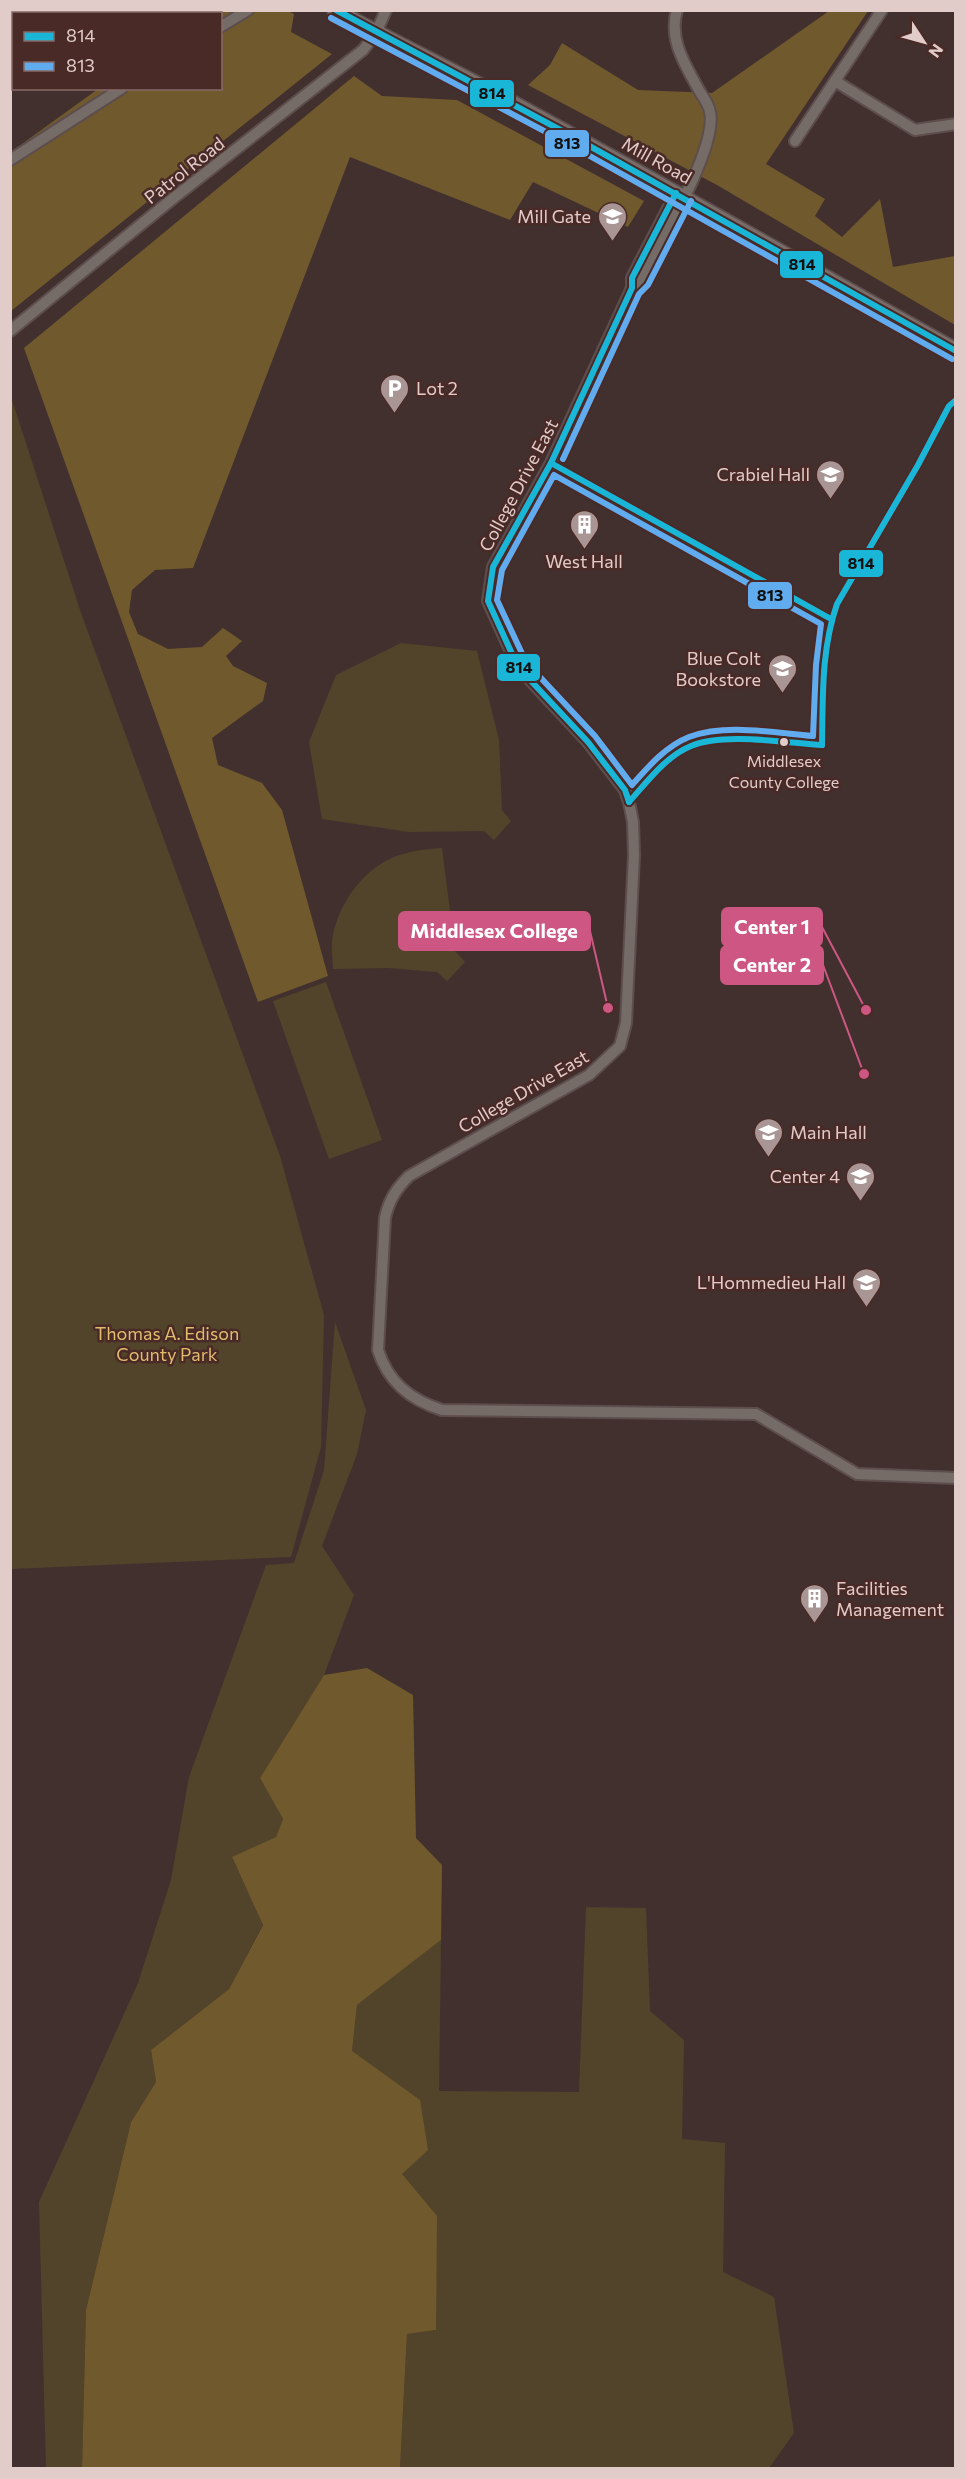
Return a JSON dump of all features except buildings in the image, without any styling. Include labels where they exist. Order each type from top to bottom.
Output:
[{"type":"street","points":[[222,26],[248,10]]},
{"type":"street","name":"Mill Road","points":[[335,10],[680,195],[956,351]]},
{"type":"street","name":"Patrol Road","points":[[10,331],[176,196],[363,51],[376,33],[386,10]]},
{"type":"street","name":"College Drive East","points":[[676,10],[674,37],[684,62],[710,111],[711,121],[702,158],[680,195],[640,281],[632,288],[552,463],[493,567],[488,601],[518,667],[588,742],[625,790],[629,802],[633,822],[634,855],[626,1023],[620,1046],[589,1075],[409,1176],[396,1189],[388,1204],[384,1224],[378,1350],[382,1365],[406,1394],[422,1404],[442,1410],[756,1414],[857,1474],[956,1478]]},
{"type":"street","points":[[795,141],[882,10]]},
{"type":"street","points":[[835,81],[915,130],[956,124]]},
{"type":"street","points":[[10,160],[119,90]]},
{"type":"green space","name":"Thomas A. Edison County Park","points":[[11,397],[81,613],[280,1156],[324,1315],[321,1447],[291,1557],[11,1569]]},
{"type":"green space","points":[[401,643],[477,651],[499,740],[502,810],[511,821],[494,840],[484,831],[409,832],[322,819],[309,742],[336,675]]},
{"type":"green space","points":[[442,848],[455,951],[465,962],[447,981],[437,972],[388,968],[333,969],[334,928],[345,904],[360,881],[392,858],[417,851]]},
{"type":"green space","points":[[326,982],[382,1140],[329,1159],[273,1001]]},
{"type":"green space","points":[[335,1322],[366,1410],[357,1454],[322,1546],[354,1595],[324,1675],[260,1778],[283,1819],[276,1837],[232,1858],[263,1924],[229,1989],[151,2050],[156,2082],[131,2122],[86,2310],[82,2468],[46,2468],[39,2202],[138,1983],[171,1880],[189,1777],[266,1565],[294,1563],[324,1470]]},
{"type":"green space","points":[[586,1907],[646,1908],[650,2011],[684,2040],[682,2139],[725,2143],[723,2272],[774,2297],[794,2433],[769,2468],[400,2468],[407,2334],[436,2330],[402,2173],[352,2051],[357,2005],[441,1940],[439,2091],[579,2092]]},
{"type":"shaded area","points":[[288,11],[294,14],[291,32],[332,54],[11,311],[10,161],[26,141],[97,90],[222,90],[222,12]]},
{"type":"shaded area","points":[[829,11],[868,11],[766,164],[825,199],[815,216],[842,237],[880,199],[893,267],[955,256],[955,325],[717,185],[528,85],[550,65],[562,43],[638,90],[712,93]]},
{"type":"shaded area","points":[[354,76],[382,96],[457,100],[644,201],[628,227],[533,182],[510,220],[350,157],[193,568],[155,570],[132,590],[129,612],[138,634],[168,649],[202,647],[223,628],[242,641],[226,656],[233,666],[267,683],[263,701],[212,738],[218,765],[262,783],[282,810],[328,976],[258,1002],[24,348]]},
{"type":"shaded area","points":[[367,1668],[413,1695],[416,1838],[442,1865],[441,1940],[357,2005],[352,2051],[420,2100],[428,2150],[402,2174],[437,2216],[436,2330],[407,2334],[400,2468],[82,2468],[86,2310],[131,2122],[156,2082],[151,2050],[229,1989],[263,1925],[232,1857],[276,1837],[283,1819],[260,1778],[324,1675]]},
{"type":"transit line","name":"814","points":[[336,10],[568,134],[956,351]]},
{"type":"transit line","name":"813","points":[[331,18],[563,141],[952,359]]},
{"type":"transit line","name":"814","points":[[629,802],[625,790],[588,742],[518,667],[488,601],[493,567],[551,463],[632,288],[632,278],[676,193]]},
{"type":"transit line","name":"813","points":[[563,459],[639,294],[648,285],[691,201]]},
{"type":"transit line","name":"814","points":[[822,745],[825,656],[837,604],[918,465],[949,406],[956,400]]},
{"type":"transit line","name":"814","points":[[551,463],[831,619]]},
{"type":"transit line","name":"813","points":[[554,475],[821,624],[816,665],[813,736],[750,730],[703,733],[689,737],[673,746],[644,771],[632,785],[595,736],[526,662],[497,600],[502,570],[554,475]]},
{"type":"transit line","name":"814","points":[[629,802],[657,770],[673,756],[691,746],[705,742],[738,739],[822,745]]},
{"type":"place","name":"Mill Gate","points":[[612,242]]},
{"type":"place","name":"Lot 2","points":[[395,414]]},
{"type":"place","name":"Crabiel Hall","points":[[831,500]]},
{"type":"place","name":"West Hall","points":[[584,550]]},
{"type":"place","name":"Blue Colt Bookstore","points":[[782,694]]},
{"type":"place","name":"Middlesex County College","points":[[784,742]]},
{"type":"place","name":"Middlesex College","points":[[608,1008]]},
{"type":"place","name":"Center 1","points":[[866,1010]]},
{"type":"place","name":"Center 2","points":[[864,1074]]},
{"type":"place","name":"Main Hall","points":[[769,1158]]},
{"type":"place","name":"Center 4","points":[[861,1202]]},
{"type":"place","name":"L'Hommedieu Hall","points":[[867,1308]]},
{"type":"place","name":"Facilities Management","points":[[815,1624]]}]
